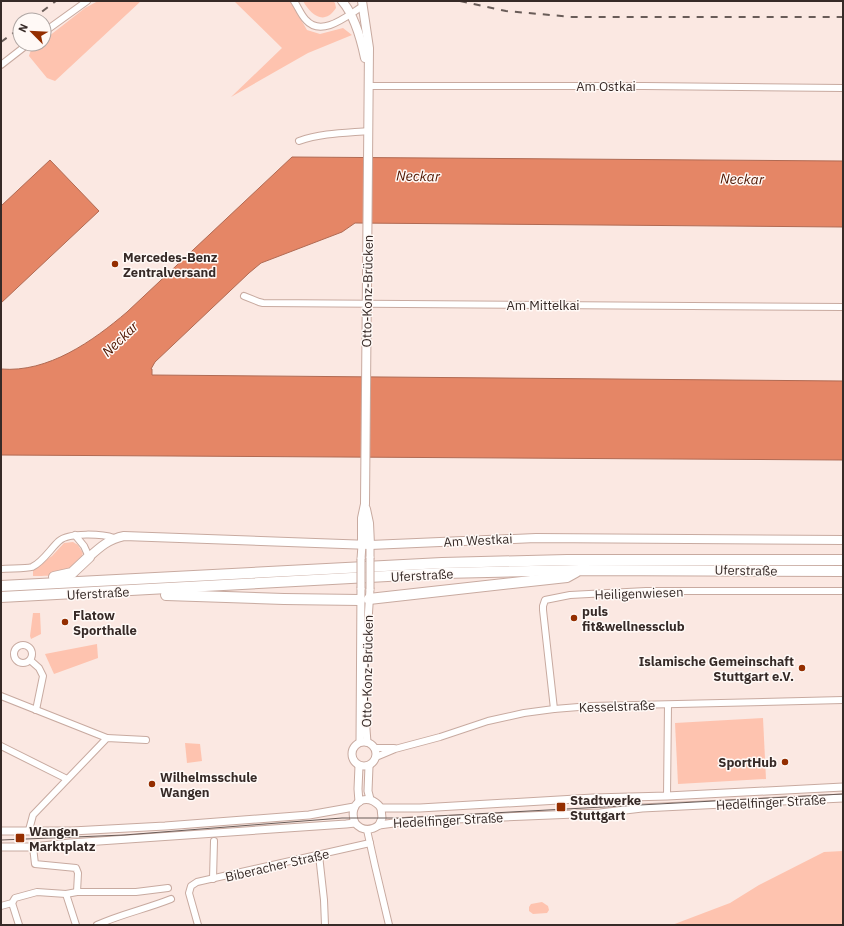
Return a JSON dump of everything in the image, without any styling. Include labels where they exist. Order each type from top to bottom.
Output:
[{"type":"highway","points":[[42,583],[50,578],[72,573],[89,557]]},
{"type":"highway","name":"Uferstraße","points":[[1,586],[498,561],[843,560]]},
{"type":"highway","points":[[151,590],[160,595],[284,599],[366,596],[567,577],[580,570]]},
{"type":"highway","name":"Uferstraße","points":[[1,597],[443,574],[580,570],[843,572]]},
{"type":"main road","name":"Otto-Konz-Brücken","points":[[343,2],[351,13],[365,43]]},
{"type":"main road","name":"Otto-Konz-Brücken","points":[[362,3],[369,82],[365,504],[362,518],[366,545]]},
{"type":"main road","name":"Am Westkai","points":[[89,557],[100,547],[114,538],[124,536],[366,545],[536,538],[843,540]]},
{"type":"street","points":[[52,26],[87,1]]},
{"type":"street","points":[[294,1],[309,24],[320,27],[332,24],[351,13],[362,3]]},
{"type":"street","points":[[1,65],[18,52]]},
{"type":"street","name":"Am Ostkai","points":[[369,82],[843,88]]},
{"type":"street","points":[[299,141],[313,136],[368,131]]},
{"type":"street","name":"Am Mittelkai","points":[[244,296],[263,303],[843,307]]},
{"type":"street","points":[[75,535],[84,546],[89,557]]},
{"type":"street","name":"Am Westkai","points":[[1,568],[32,567],[41,561],[64,537],[75,535],[107,535],[114,538]]},
{"type":"street","name":"Otto-Konz-Brücken","points":[[364,742],[364,614],[370,558],[366,545]]},
{"type":"street","name":"Otto-Konz-Brücken","points":[[366,545],[361,559],[361,588],[366,596]]},
{"type":"street","name":"Heiligenwiesen","points":[[554,709],[543,610],[545,600],[570,596],[646,591],[843,591]]},
{"type":"street","points":[[30,660],[39,668],[43,676],[36,710]]},
{"type":"street","points":[[1,696],[107,738],[146,740]]},
{"type":"street","name":"Kesselstraße","points":[[376,757],[395,748],[440,737],[488,721],[524,713],[554,709],[591,706],[843,700]]},
{"type":"street","points":[[667,796],[668,705]]},
{"type":"street","points":[[29,830],[33,815],[107,738]]},
{"type":"street","name":"Otto-Konz-Brücken","points":[[364,742],[375,748]]},
{"type":"street","name":"Otto-Konz-Brücken","points":[[355,823],[353,817],[357,804],[359,766],[354,761],[352,755],[354,746],[364,742]]},
{"type":"street","points":[[1,746],[67,779]]},
{"type":"street","points":[[359,766],[369,766],[375,761],[375,748]]},
{"type":"street","name":"Kesselstraße","points":[[375,748],[395,748]]},
{"type":"street","points":[[1,831],[72,831],[172,826],[309,815],[357,804],[363,800],[370,799],[368,791],[369,766]]},
{"type":"street","name":"Hedelfinger Straße","points":[[370,799],[378,803],[381,808],[420,808],[593,798],[667,796],[843,787]]},
{"type":"street","name":"Hedelfinger Straße","points":[[367,830],[375,828],[379,824],[408,821],[600,813],[642,808],[843,798]]},
{"type":"street","points":[[379,824],[382,818],[381,808]]},
{"type":"street","points":[[1,847],[355,823],[360,828],[367,830],[389,925]]},
{"type":"street","points":[[213,879],[214,841]]},
{"type":"street","name":"Biberacher Straße","points":[[198,925],[189,893],[191,886],[197,882],[370,843]]},
{"type":"street","points":[[33,846],[35,864],[76,868],[78,873],[77,892]]},
{"type":"street","points":[[319,855],[325,925]]},
{"type":"street","points":[[1,906],[12,903],[15,898],[37,892],[66,894],[77,892],[136,892],[168,888]]},
{"type":"street","points":[[66,894],[76,925]]},
{"type":"street","points":[[97,925],[114,918],[149,908],[170,899]]},
{"type":"street","points":[[12,903],[18,925]]},
{"type":"shaded area","points":[[98,1],[141,1],[55,81],[47,78],[29,56],[31,52],[52,52],[52,34],[85,8]]},
{"type":"shaded area","points":[[234,1],[290,1],[307,30],[320,34],[343,28],[352,35],[308,53],[231,97],[282,48]]},
{"type":"shaded area","points":[[303,1],[333,1],[336,8],[327,16],[322,17],[310,11]]},
{"type":"shaded area","points":[[73,542],[78,545],[83,553],[78,565],[73,569],[62,573],[33,576],[33,569],[52,556],[64,543]]},
{"type":"shaded area","points":[[33,613],[40,613],[41,634],[31,639],[30,636]]},
{"type":"shaded area","points":[[97,644],[98,658],[54,674],[45,654]]},
{"type":"shaded area","points":[[763,718],[766,779],[678,784],[675,723]]},
{"type":"shaded area","points":[[185,743],[200,744],[202,761],[187,763]]},
{"type":"shaded area","points":[[843,851],[843,925],[672,925],[730,903],[759,885],[824,852]]},
{"type":"shaded area","points":[[542,902],[548,906],[549,910],[547,913],[533,914],[529,911],[531,904]]},
{"type":"water","name":"Neckar","points":[[292,157],[843,161],[843,227],[355,223],[342,232],[261,263],[155,362],[151,369],[152,375],[843,381],[843,460],[1,455],[1,369],[19,369],[36,366],[53,360],[69,353],[100,334],[127,312]]},
{"type":"water","points":[[50,160],[99,211],[1,303],[1,206]]},
{"type":"tram line","points":[[1,840],[124,835],[342,818],[400,818],[843,794]]},
{"type":"railway","points":[[42,12],[56,1]]},
{"type":"railway","points":[[460,1],[506,11],[572,17],[843,17]]},
{"type":"railway","points":[[1,42],[12,34]]},
{"type":"place","name":"Mercedes-Benz Zentralversand","points":[[115,264]]},
{"type":"place","name":"puls fit&wellnessclub","points":[[574,618]]},
{"type":"place","name":"Flatow Sporthalle","points":[[65,622]]},
{"type":"place","name":"Islamische Gemeinschaft Stuttgart e.V.","points":[[802,668]]},
{"type":"place","name":"SportHub","points":[[785,762]]},
{"type":"place","name":"Wilhelmsschule Wangen","points":[[152,784]]},
{"type":"place","name":"Stadtwerke Stuttgart","points":[[561,807]]},
{"type":"place","name":"Wangen Marktplatz","points":[[20,838]]}]
